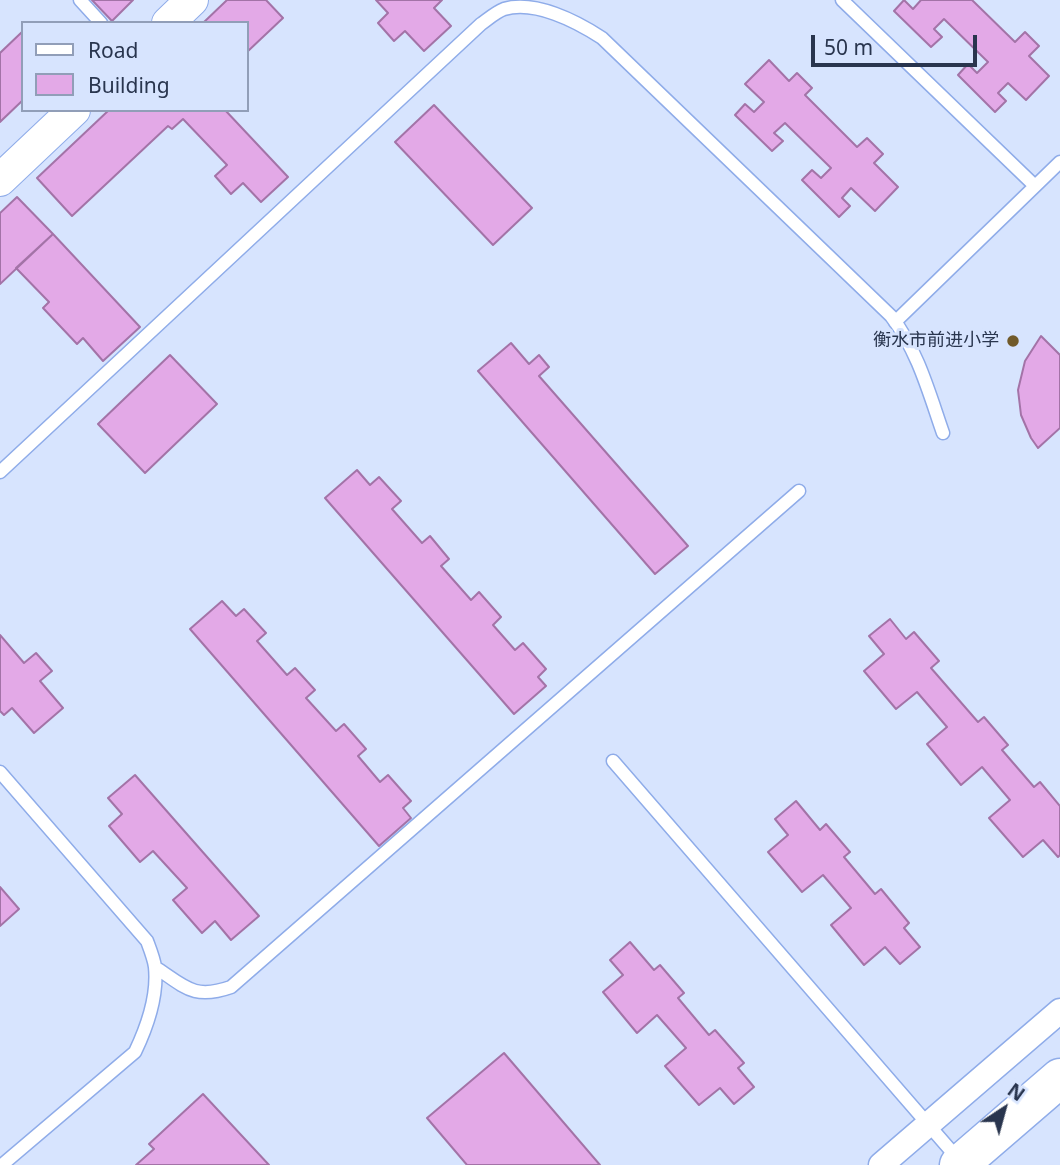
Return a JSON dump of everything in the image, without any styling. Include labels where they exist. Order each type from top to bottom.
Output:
[{"type":"main road","points":[[960,1164],[1060,1078]]},
{"type":"street","points":[[170,21],[192,0]]},
{"type":"street","points":[[0,180],[72,112]]},
{"type":"street","points":[[881,1165],[1060,1011]]},
{"type":"lane","points":[[80,0],[99,21]]},
{"type":"lane","points":[[842,0],[1035,186]]},
{"type":"lane","points":[[0,472],[481,24],[503,9],[518,5],[541,8],[568,18],[602,38],[895,322],[906,337],[922,372],[943,433]]},
{"type":"lane","points":[[895,322],[1060,162]]},
{"type":"lane","points":[[155,967],[191,990],[212,994],[231,987],[799,491]]},
{"type":"lane","points":[[613,761],[929,1124],[960,1164]]},
{"type":"lane","points":[[0,772],[147,941],[155,967],[153,1000],[145,1030],[135,1052],[2,1165]]},
{"type":"building","points":[[92,0],[133,0],[112,21]]},
{"type":"building","points":[[227,0],[266,0],[283,18],[248,51],[248,21],[205,21]]},
{"type":"building","points":[[376,0],[442,0],[434,8],[451,26],[424,51],[405,31],[394,41],[378,23],[388,13]]},
{"type":"building","points":[[904,0],[913,9],[921,0],[972,0],[1015,42],[1025,32],[1039,46],[1029,56],[1049,76],[1026,100],[1008,83],[998,93],[1006,101],[995,112],[958,75],[968,64],[977,73],[988,62],[944,19],[934,29],[942,37],[931,47],[894,11]]},
{"type":"building","points":[[21,33],[21,102],[0,122],[0,53]]},
{"type":"building","points":[[769,60],[789,81],[797,73],[812,88],[805,95],[857,147],[867,138],[883,154],[874,163],[898,187],[875,211],[851,188],[842,198],[850,206],[839,217],[802,180],[812,170],[821,178],[831,168],[785,123],[774,133],[783,141],[772,151],[735,115],[745,104],[754,112],[764,102],[745,84]]},
{"type":"building","points":[[434,105],[532,208],[493,245],[395,142]]},
{"type":"building","points":[[107,112],[227,112],[288,177],[261,202],[243,183],[231,194],[215,176],[227,165],[183,119],[172,129],[168,126],[72,216],[37,178]]},
{"type":"building","points":[[17,197],[53,234],[0,284],[0,213]]},
{"type":"building","points":[[53,234],[140,327],[103,361],[83,338],[77,344],[43,308],[49,302],[16,268]]},
{"type":"building","points":[[1041,336],[1060,355],[1060,428],[1038,448],[1021,415],[1018,390],[1025,361]]},
{"type":"building","points":[[511,343],[529,364],[539,355],[549,367],[539,376],[688,546],[655,574],[478,371]]},
{"type":"building","points":[[170,355],[217,404],[145,473],[98,424]]},
{"type":"building","points":[[357,470],[370,485],[379,477],[401,501],[392,509],[422,543],[430,536],[449,559],[441,566],[471,600],[479,592],[501,617],[493,625],[515,650],[523,643],[546,669],[538,677],[546,686],[514,714],[325,498]]},
{"type":"building","points":[[222,601],[236,616],[244,609],[266,633],[257,641],[287,675],[295,668],[315,690],[306,698],[336,731],[344,724],[366,749],[358,756],[380,782],[388,775],[411,801],[403,808],[411,818],[379,846],[190,629]]},
{"type":"building","points":[[890,619],[906,639],[914,632],[939,661],[931,668],[978,722],[984,717],[1008,745],[1002,750],[1034,787],[1040,782],[1060,806],[1058,857],[1043,840],[1023,857],[989,818],[1010,800],[982,767],[961,785],[927,744],[947,727],[917,692],[896,709],[864,671],[884,654],[869,636]]},
{"type":"building","points":[[0,635],[24,663],[36,653],[52,671],[40,681],[63,708],[34,733],[12,708],[4,715],[0,711]]},
{"type":"building","points":[[135,775],[259,916],[231,940],[215,921],[202,933],[173,900],[187,888],[153,851],[140,862],[109,826],[122,814],[108,798]]},
{"type":"building","points":[[796,801],[820,830],[826,824],[850,852],[844,857],[875,894],[881,889],[909,923],[904,928],[920,947],[900,964],[885,947],[864,965],[831,925],[851,908],[823,875],[802,892],[768,852],[788,835],[775,819]]},
{"type":"building","points":[[0,887],[19,909],[0,926]]},
{"type":"building","points":[[630,942],[654,970],[660,965],[684,993],[678,998],[709,1035],[715,1030],[744,1063],[738,1068],[754,1087],[734,1104],[720,1088],[699,1105],[665,1066],[686,1048],[657,1015],[637,1033],[603,992],[623,975],[610,960]]},
{"type":"building","points":[[504,1053],[600,1165],[467,1165],[427,1118]]},
{"type":"building","points":[[203,1094],[269,1165],[136,1165],[154,1149],[149,1144]]},
{"type":"place","name":"衡水市前进小学","points":[[1013,341]]}]
